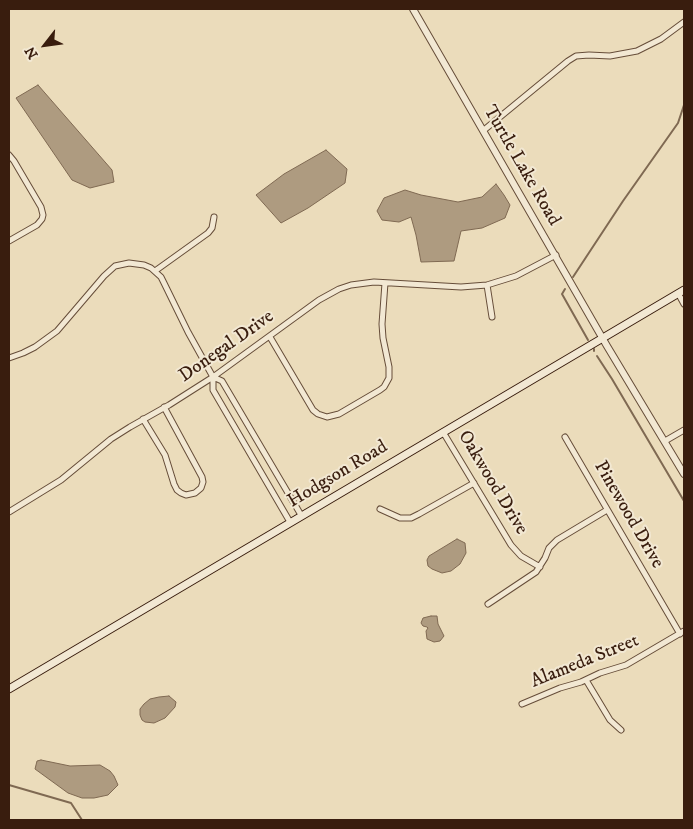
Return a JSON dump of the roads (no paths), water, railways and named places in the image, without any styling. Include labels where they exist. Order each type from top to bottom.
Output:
[{"type":"main road","name":"Hodgson Road","points":[[9,688],[681,292]]},
{"type":"street","name":"Turtle Lake Road","points":[[413,9],[603,338],[684,474]]},
{"type":"street","points":[[484,130],[576,56],[610,56],[637,51],[661,39],[684,22]]},
{"type":"street","points":[[9,155],[41,207],[43,215],[37,225],[9,241]]},
{"type":"street","points":[[155,271],[208,233],[212,228],[214,217]]},
{"type":"street","name":"Donegal Drive","points":[[9,512],[61,480],[111,439],[213,377],[320,300],[339,289],[362,283],[385,282],[460,287],[487,285],[516,276],[556,256]]},
{"type":"street","points":[[9,358],[35,347],[57,331],[104,276],[115,266],[137,263],[155,271],[164,283],[213,377],[213,390],[290,522]]},
{"type":"street","points":[[270,336],[313,410],[327,417],[339,414],[380,390],[389,378],[390,367],[383,338],[382,324],[385,282]]},
{"type":"street","points":[[487,285],[492,317]]},
{"type":"street","points":[[681,292],[684,304]]},
{"type":"street","points":[[213,377],[222,382],[301,516]]},
{"type":"street","points":[[143,419],[165,455],[177,490],[181,494],[186,495],[195,493],[201,488],[202,477],[164,407]]},
{"type":"street","points":[[665,441],[684,430]]},
{"type":"street","name":"Oakwood Drive","points":[[444,432],[515,550],[520,556],[540,567]]},
{"type":"street","name":"Pinewood Drive","points":[[565,437],[682,632]]},
{"type":"street","points":[[380,509],[400,518],[411,518],[474,483]]},
{"type":"street","points":[[488,604],[530,577],[540,567],[552,544],[608,510]]},
{"type":"street","name":"Alameda Street","points":[[522,704],[600,673],[626,665],[682,632]]},
{"type":"street","points":[[586,680],[610,720],[620,730]]},
{"type":"waterway","points":[[573,277],[623,201],[678,123],[684,105]]},
{"type":"waterway","points":[[565,289],[562,294],[588,340]]},
{"type":"waterway","points":[[597,356],[684,501]]},
{"type":"waterway","points":[[9,785],[71,803],[82,820]]}]
